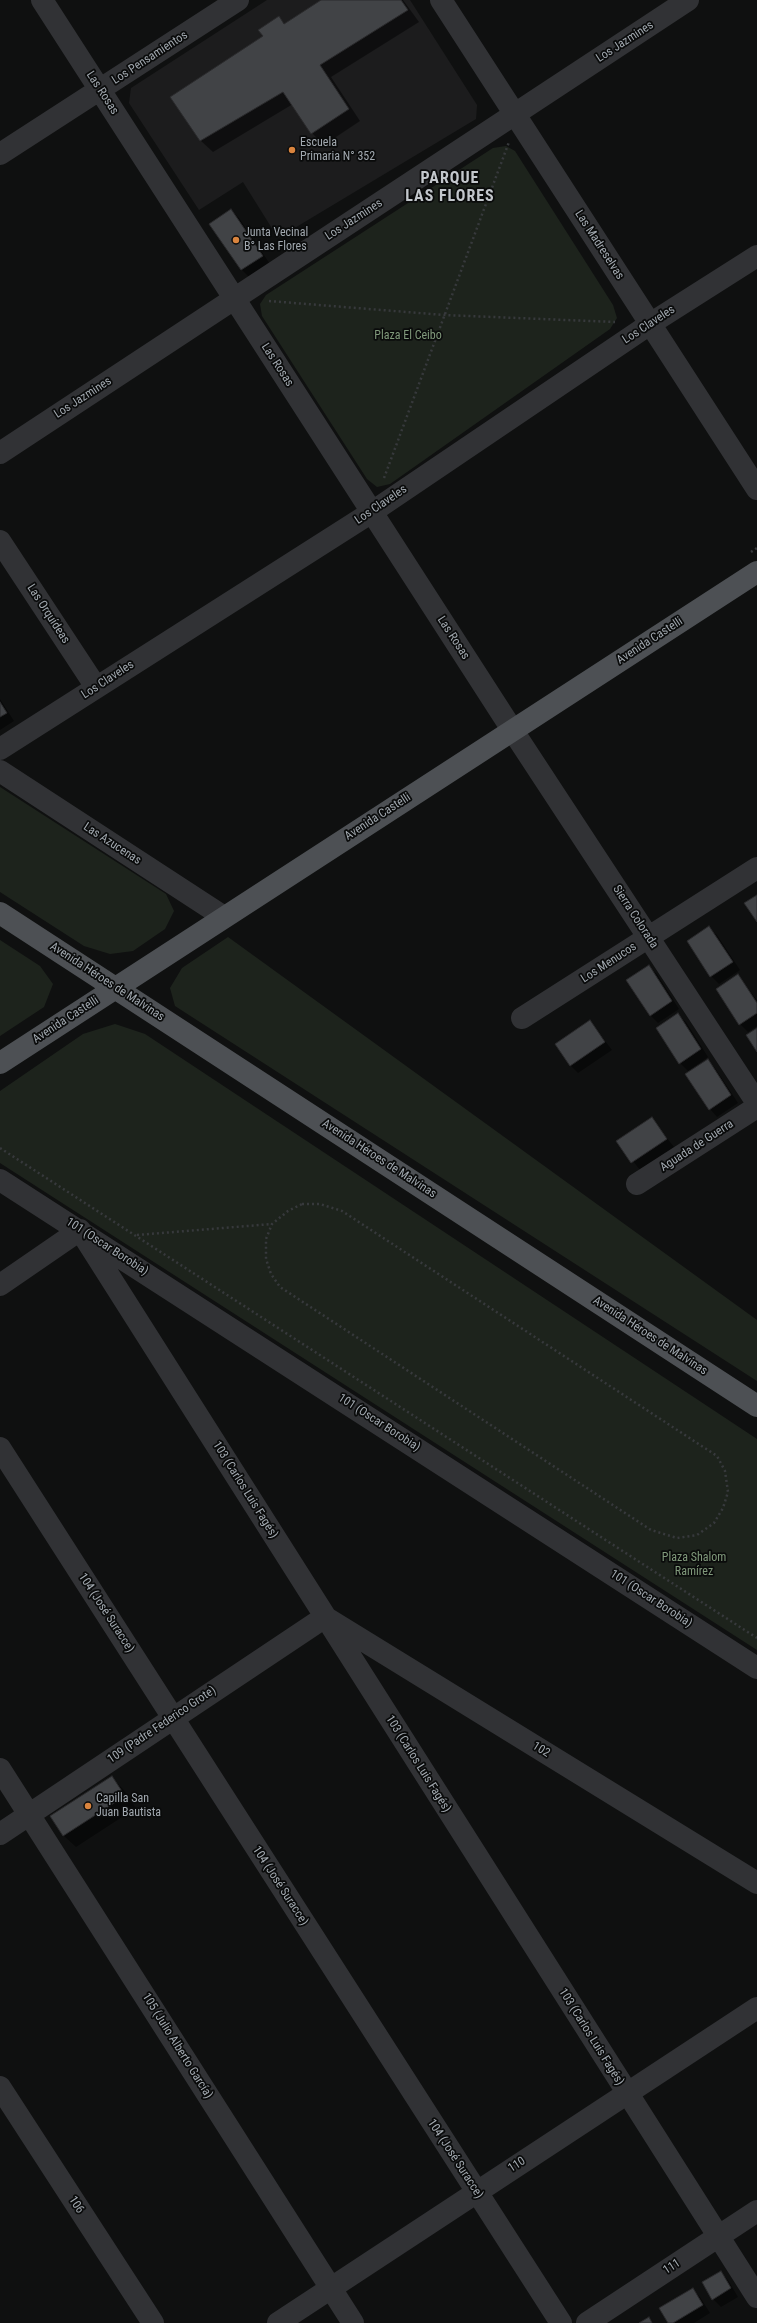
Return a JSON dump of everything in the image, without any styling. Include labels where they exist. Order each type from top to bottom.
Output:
[{"type":"main road","name":"Avenida Castelli","points":[[0,1063],[757,572]]},
{"type":"main road","name":"Avenida Héroes de Malvinas","points":[[0,913],[116,987],[757,1406]]},
{"type":"street","name":"Las Rosas","points":[[42,0],[513,731]]},
{"type":"street","name":"Los Pensamientos","points":[[0,154],[238,0]]},
{"type":"street","name":"Las Madreselvas","points":[[441,0],[757,489]]},
{"type":"street","name":"Los Jazmines","points":[[0,453],[688,0]]},
{"type":"street","name":"Los Claveles","points":[[0,749],[372,512],[650,324],[757,256]]},
{"type":"street","name":"Las Orquídeas","points":[[0,541],[96,687]]},
{"type":"street","name":"Sierra Colorada","points":[[513,731],[757,1103]]},
{"type":"street","name":"Las Azucenas","points":[[0,771],[224,917]]},
{"type":"street","name":"Los Menucos","points":[[522,1018],[757,868]]},
{"type":"street","name":"Aguada de Guerra","points":[[636,1184],[757,1107]]},
{"type":"street","name":"101 (Oscar Borobia)","points":[[0,1180],[80,1230],[757,1668]]},
{"type":"street","points":[[0,1285],[80,1230]]},
{"type":"street","name":"103 (Carlos Luis Fagés)","points":[[80,1230],[757,2297]]},
{"type":"street","name":"104 (José Suracce)","points":[[0,1448],[561,2323]]},
{"type":"street","name":"109 (Padre Federico Grote)","points":[[0,1834],[325,1617]]},
{"type":"street","name":"102","points":[[325,1617],[757,1883]]},
{"type":"street","name":"105 (Julio Alberto García)","points":[[0,1769],[353,2323]]},
{"type":"street","name":"110","points":[[278,2323],[757,2008]]},
{"type":"street","name":"106","points":[[0,2087],[153,2323]]},
{"type":"street","name":"111","points":[[587,2323],[757,2211]]},
{"type":"path","points":[[383,482],[508,145],[515,114]]},
{"type":"path","points":[[265,301],[444,315],[618,322]]},
{"type":"path","points":[[0,1148],[757,1638]]},
{"type":"path","points":[[136,1236],[272,1224],[288,1211],[302,1204],[320,1204],[342,1211],[717,1456],[725,1471],[728,1492],[723,1508],[714,1523],[697,1535],[678,1538],[651,1530],[280,1287],[271,1274],[266,1260],[266,1239],[272,1224]]},
{"type":"shaded area","name":"Escuela Primaria N° 352","points":[[267,0],[410,0],[477,105],[476,119],[278,238],[243,182],[199,210],[129,103],[131,88]]},
{"type":"green space","name":"Plaza El Ceibo","points":[[506,146],[515,151],[613,305],[617,318],[610,329],[390,484],[377,487],[367,479],[262,316],[260,304],[266,295],[493,148]]},
{"type":"green space","points":[[0,787],[166,894],[174,911],[165,929],[133,951],[110,954],[84,946],[0,892]]},
{"type":"green space","points":[[228,937],[757,1320],[757,1381],[175,1006],[170,988],[182,968]]},
{"type":"green space","points":[[0,940],[40,966],[53,984],[44,1007],[0,1036]]},
{"type":"green space","name":"Plaza Shalom Ramírez","points":[[115,1024],[145,1034],[757,1439],[757,1650],[0,1163],[0,1091],[83,1034]]},
{"type":"building","points":[[321,0],[401,0],[408,10],[320,65],[349,109],[311,134],[283,92],[200,141],[170,97],[263,36],[258,30],[279,16],[284,24]]},
{"type":"building","name":"Junta Vecinal B° Las Flores","points":[[231,209],[263,256],[241,270],[209,224]]},
{"type":"building","points":[[0,702],[7,713],[0,717]]},
{"type":"building","points":[[757,895],[757,922],[744,903]]},
{"type":"building","points":[[709,926],[733,962],[710,977],[687,941]]},
{"type":"building","points":[[649,965],[672,1001],[650,1016],[626,980]]},
{"type":"building","points":[[738,974],[757,1003],[757,1013],[739,1025],[716,989]]},
{"type":"building","points":[[678,1013],[701,1049],[679,1064],[656,1028]]},
{"type":"building","points":[[590,1020],[605,1042],[570,1066],[555,1044]]},
{"type":"building","points":[[757,1028],[757,1052],[746,1035]]},
{"type":"building","points":[[708,1059],[731,1095],[709,1110],[685,1074]]},
{"type":"building","points":[[652,1117],[667,1139],[631,1163],[616,1141]]},
{"type":"building","name":"Capilla San Juan Bautista","points":[[112,1776],[125,1796],[63,1836],[50,1816]]},
{"type":"building","points":[[721,2271],[731,2288],[712,2300],[702,2282]]},
{"type":"building","points":[[693,2288],[703,2305],[673,2323],[668,2323],[659,2308]]},
{"type":"building","points":[[649,2317],[652,2323],[639,2323]]},
{"type":"place","name":"Escuela Primaria N° 352","points":[[292,150]]},
{"type":"place","name":"Junta Vecinal B° Las Flores","points":[[236,240]]},
{"type":"place","name":"Capilla San Juan Bautista","points":[[88,1806]]},
{"type":"district","name":"PARQUE LAS FLORES","points":[[450,188]]}]
